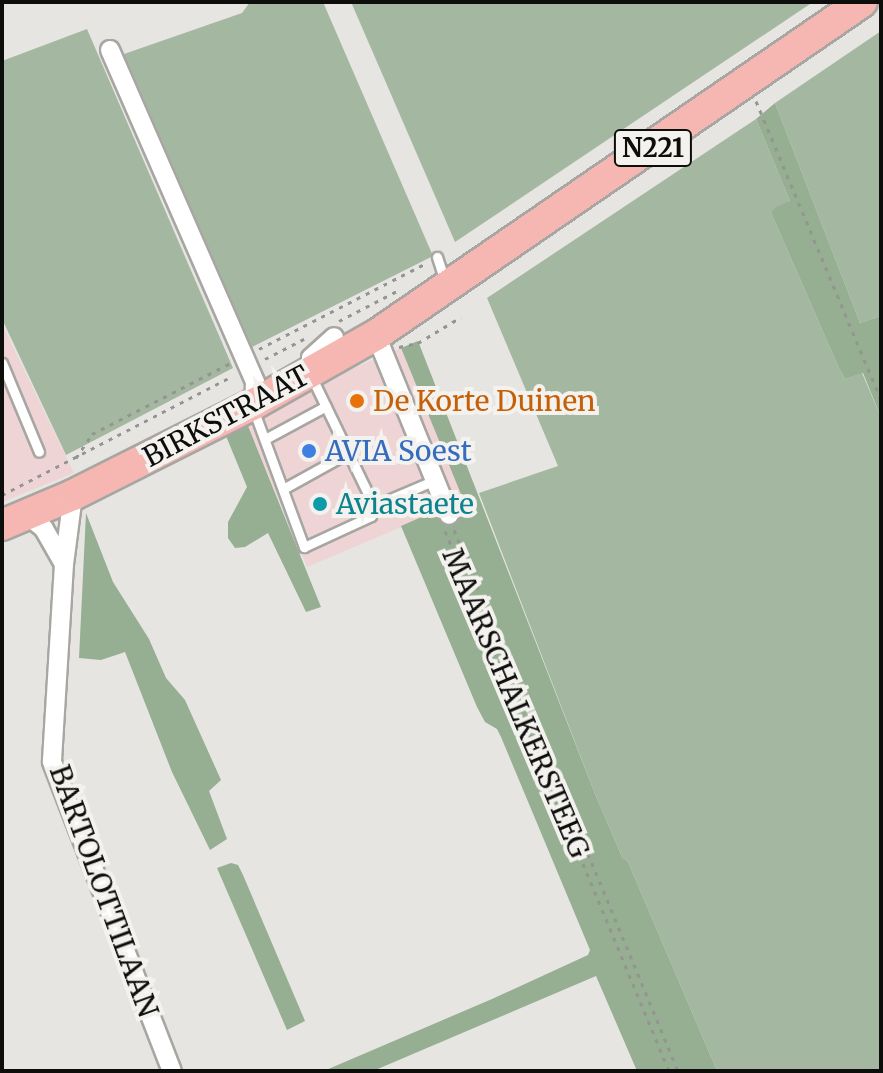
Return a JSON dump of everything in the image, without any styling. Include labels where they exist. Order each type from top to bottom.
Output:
[{"type":"main road","name":"BIRKSTRAAT","points":[[302,373],[334,337],[418,296],[441,277],[583,196],[862,2]]},
{"type":"main road","name":"BIRKSTRAAT","points":[[10,517],[205,415],[302,373],[425,305],[441,277]]},
{"type":"main road","name":"BIRKSTRAAT","points":[[10,517],[73,495],[253,392]]},
{"type":"street","points":[[110,50],[253,392]]},
{"type":"street","name":"MAARSCHALKERSTEEG","points":[[377,330],[450,518]]},
{"type":"street","name":"BARTOLOTTILAAN","points":[[73,495],[64,564],[52,762],[172,1071]]},
{"type":"street","points":[[10,517],[44,529],[64,564]]},
{"type":"lane","points":[[2,363],[39,452]]},
{"type":"lane","points":[[253,392],[265,439],[304,547],[371,516],[374,506],[326,406],[302,373]]},
{"type":"lane","points":[[265,439],[326,406]]},
{"type":"lane","points":[[283,489],[348,453]]},
{"type":"lane","points":[[374,506],[435,480]]},
{"type":"path","points":[[756,101],[881,400]]},
{"type":"path","points":[[352,301],[377,330],[418,343],[461,317]]},
{"type":"path","name":"BIRKSTRAAT","points":[[2,495],[253,392]]},
{"type":"path","name":"MAARSCHALKERSTEEG","points":[[669,1071],[443,527],[450,518],[678,1071]]},
{"type":"shaded area","points":[[2,324],[74,473],[2,502]]},
{"type":"shaded area","points":[[401,348],[465,500],[307,567],[243,415]]},
{"type":"green space","points":[[250,2],[323,2],[433,256],[252,347],[124,54],[242,13]]},
{"type":"green space","points":[[351,2],[813,2],[455,242]]},
{"type":"green space","points":[[87,29],[233,368],[66,455],[2,319],[2,61]]},
{"type":"green space","points":[[881,31],[881,316],[860,323],[775,103]]},
{"type":"green space","points":[[775,103],[860,323],[881,316],[881,417],[863,373],[845,379],[773,217],[772,211],[776,207],[790,201],[756,119]]},
{"type":"green space","points":[[756,119],[790,201],[773,217],[845,379],[862,373],[881,417],[881,1071],[717,1071],[628,862],[622,857],[595,794],[479,493],[558,466],[487,298]]},
{"type":"green space","points":[[418,341],[595,794],[622,857],[628,862],[717,1071],[637,1071],[596,976],[373,1071],[326,1070],[492,999],[588,955],[590,950],[501,737],[497,729],[485,722],[477,707],[401,526],[463,499],[401,348]]},
{"type":"green space","points":[[248,426],[321,607],[306,612],[268,533],[245,547],[235,548],[228,538],[228,522],[247,487],[226,436]]},
{"type":"green space","points":[[86,513],[113,582],[149,639],[166,678],[185,700],[221,780],[209,791],[227,839],[210,850],[172,772],[125,652],[101,660],[79,658]]},
{"type":"green space","points":[[231,863],[238,865],[243,875],[305,1021],[287,1030],[217,868]]},
{"type":"place","name":"De Korte Duinen","points":[[357,401]]},
{"type":"place","name":"AVIA Soest","points":[[309,451]]},
{"type":"place","name":"Aviastaete","points":[[320,504]]}]
